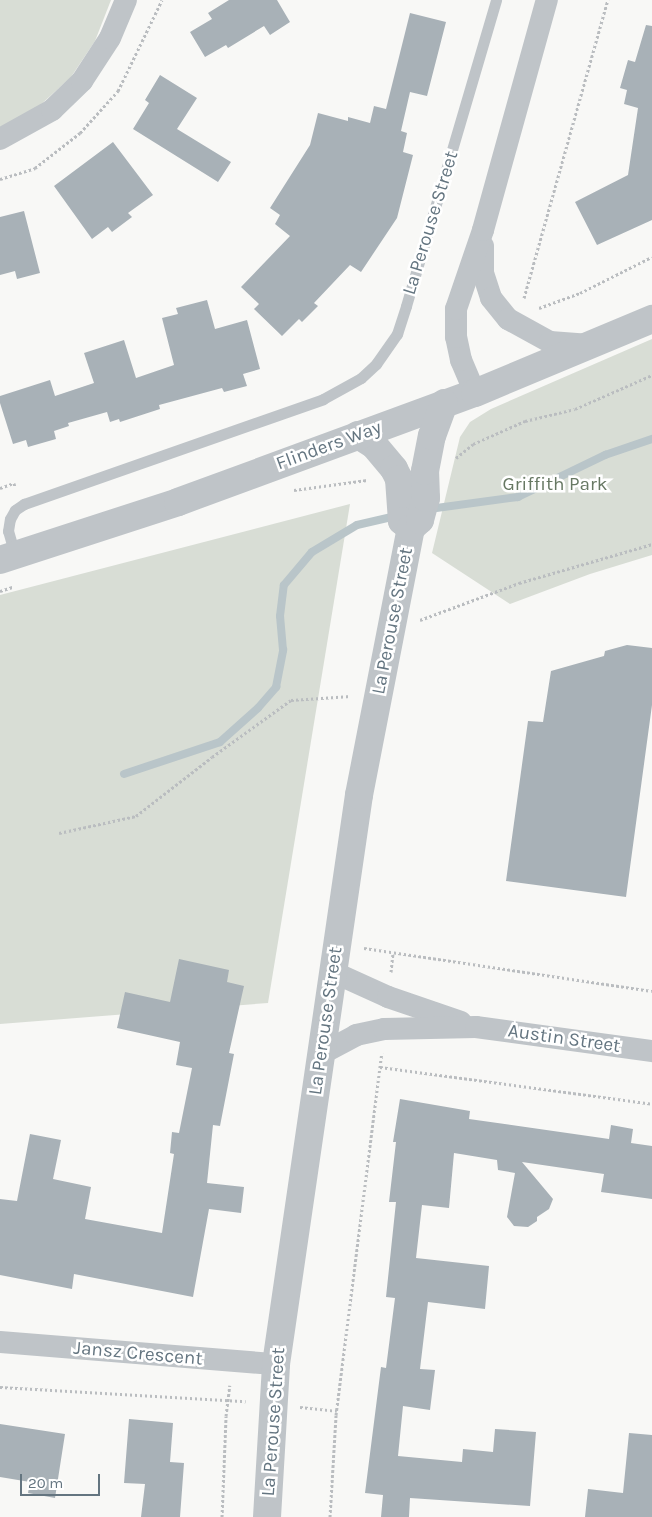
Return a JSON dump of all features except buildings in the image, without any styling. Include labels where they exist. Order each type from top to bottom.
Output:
[{"type":"street","points":[[0,139],[52,110],[82,81],[110,38],[126,0]]},
{"type":"street","points":[[475,393],[461,360],[456,337],[456,309],[483,230],[547,0]]},
{"type":"street","points":[[483,230],[483,273],[491,298],[514,318],[550,342],[593,345]]},
{"type":"street","name":"Flinders Way","points":[[8,557],[178,502],[475,393],[652,319]]},
{"type":"street","name":"La Perouse Street","points":[[413,498],[425,471],[432,436],[444,403]]},
{"type":"street","name":"La Perouse Street","points":[[267,1517],[276,1364],[359,795],[409,540],[420,520],[413,498],[394,469],[374,445],[358,435]]},
{"type":"street","name":"Austin Street","points":[[333,972],[388,997],[476,1027]]},
{"type":"street","name":"Austin Street","points":[[321,1054],[356,1035],[384,1029],[476,1027],[652,1051]]},
{"type":"street","name":"Jansz Crescent","points":[[0,1342],[276,1364]]},
{"type":"lane","name":"La Perouse Street","points":[[8,557],[10,519],[16,510],[24,504],[323,399],[361,378],[376,364],[396,334],[406,306],[496,0]]},
{"type":"path","points":[[514,318],[608,0]]},
{"type":"path","points":[[514,318],[580,293],[652,257]]},
{"type":"path","points":[[425,471],[444,468],[472,444],[525,421],[574,409],[652,375]]},
{"type":"path","points":[[414,621],[423,620],[518,583],[652,544]]},
{"type":"path","points":[[60,832],[136,816],[212,757],[291,700],[352,696]]},
{"type":"path","points":[[364,949],[652,991]]},
{"type":"path","points":[[330,1517],[336,1411],[380,1067],[652,1104]]},
{"type":"path","points":[[0,1387],[228,1399],[336,1411]]},
{"type":"green space","points":[[0,0],[111,0],[95,41],[71,77],[37,108],[0,130]]},
{"type":"green space","name":"Griffith Park","points":[[652,339],[652,555],[590,574],[510,604],[432,553],[460,437],[470,422],[491,409]]},
{"type":"green space","points":[[350,504],[268,1003],[0,1024],[0,595]]},
{"type":"waterway","points":[[429,509],[518,497],[605,455],[652,439]]},
{"type":"waterway","points":[[124,774],[220,742],[258,708],[276,687],[283,650],[280,616],[284,585],[312,552],[357,525],[396,516]]}]
